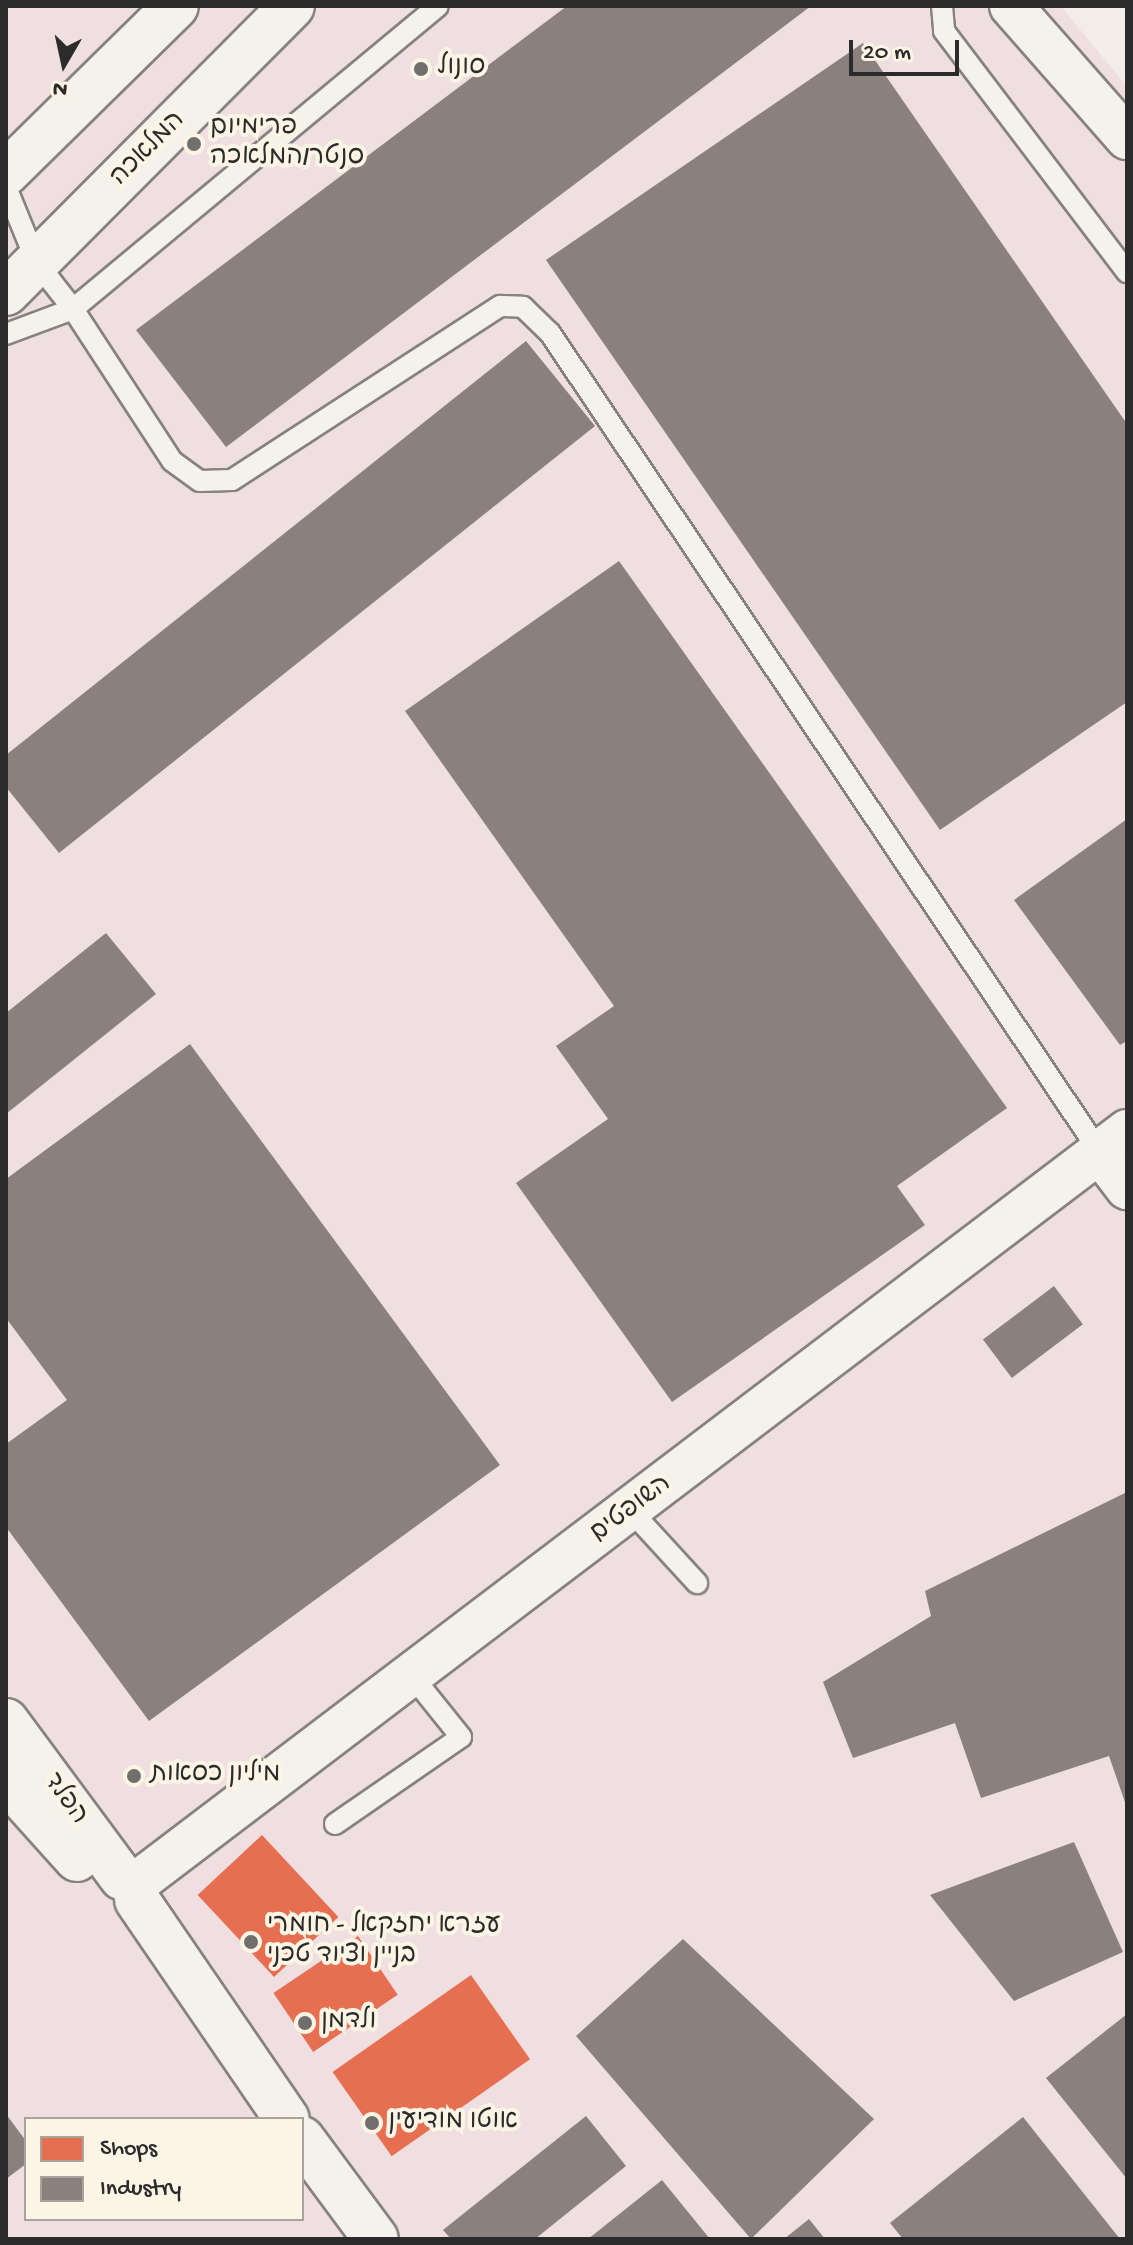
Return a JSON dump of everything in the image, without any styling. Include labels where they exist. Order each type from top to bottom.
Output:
[{"type":"street","points":[[6,173],[176,6]]},
{"type":"street","name":"המלאכה","points":[[6,293],[292,6]]},
{"type":"street","points":[[1011,6],[1127,138]]},
{"type":"street","points":[[1114,1143],[1127,1188]]},
{"type":"street","name":"השופטים","points":[[124,1893],[1114,1143]]},
{"type":"street","name":"הפלד","points":[[6,1721],[124,1893],[286,2117]]},
{"type":"street","name":"הפלד","points":[[6,1780],[124,1893]]},
{"type":"street","points":[[304,2142],[376,2239]]},
{"type":"lane","points":[[6,334],[73,309],[438,6]]},
{"type":"lane","points":[[942,6],[944,31],[1127,272]]},
{"type":"lane","points":[[6,187],[37,263],[73,309],[172,461],[200,481],[232,480],[500,306],[523,307],[559,346],[1114,1143]]},
{"type":"lane","points":[[631,1511],[697,1583]]},
{"type":"lane","points":[[335,1824],[461,1737],[413,1677]]},
{"type":"shaded area","points":[[6,6],[1061,6],[1127,87],[1127,2239],[6,2239]]},
{"type":"building: Shops","points":[[262,1835],[338,1917],[274,1977],[198,1895]]},
{"type":"building: Shops","points":[[358,1936],[398,1995],[313,2052],[273,1993]]},
{"type":"building: Shops","points":[[471,1975],[530,2059],[392,2156],[333,2072]]},
{"type":"building: Industry","points":[[567,6],[811,6],[226,447],[136,330]]},
{"type":"building: Industry","points":[[863,43],[1127,424],[1127,702],[940,830],[546,260]]},
{"type":"building: Industry","points":[[526,341],[595,426],[59,853],[6,787],[6,755]]},
{"type":"building: Industry","points":[[619,561],[1007,1108],[897,1186],[925,1225],[672,1402],[516,1183],[608,1119],[556,1046],[614,1006],[405,711]]},
{"type":"building: Industry","points":[[1127,819],[1127,1041],[1120,1045],[1014,900]]},
{"type":"building: Industry","points":[[106,933],[156,994],[6,1114],[6,1013]]},
{"type":"building: Industry","points":[[190,1044],[500,1465],[149,1721],[6,1527],[6,1444],[67,1400],[6,1318],[6,1179]]},
{"type":"building: Industry","points":[[1054,1286],[1083,1324],[1012,1378],[983,1340]]},
{"type":"building: Industry","points":[[1127,1492],[1127,1808],[1109,1756],[981,1798],[955,1723],[853,1758],[823,1682],[931,1616],[925,1591]]},
{"type":"building: Industry","points":[[1074,1842],[1123,1952],[1014,2001],[930,1895]]},
{"type":"building: Industry","points":[[683,1939],[874,2119],[751,2239],[576,2036]]},
{"type":"building: Industry","points":[[1127,2014],[1127,2179],[1046,2078]]},
{"type":"building: Industry","points":[[6,2114],[24,2138],[24,2166],[6,2179]]},
{"type":"building: Industry","points":[[586,2116],[626,2166],[535,2239],[451,2239],[443,2230]]},
{"type":"building: Industry","points":[[1023,2117],[1120,2239],[903,2239],[890,2223]]},
{"type":"building: Industry","points":[[662,2180],[710,2239],[588,2239]]},
{"type":"building: Industry","points":[[809,2219],[825,2239],[784,2239]]},
{"type":"place","name":"סונול","points":[[421,69]]},
{"type":"place","name":"פרימיום סנטר/המלאכה","points":[[194,144]]},
{"type":"place","name":"מיליון כסאות","points":[[134,1776]]},
{"type":"place","name":"עזרא יחזקאל - חומרי בניין וציוד טכני","points":[[251,1942]]},
{"type":"place","name":"ולדמן","points":[[305,2023]]},
{"type":"place","name":"אוטו מודיעין","points":[[372,2123]]}]
